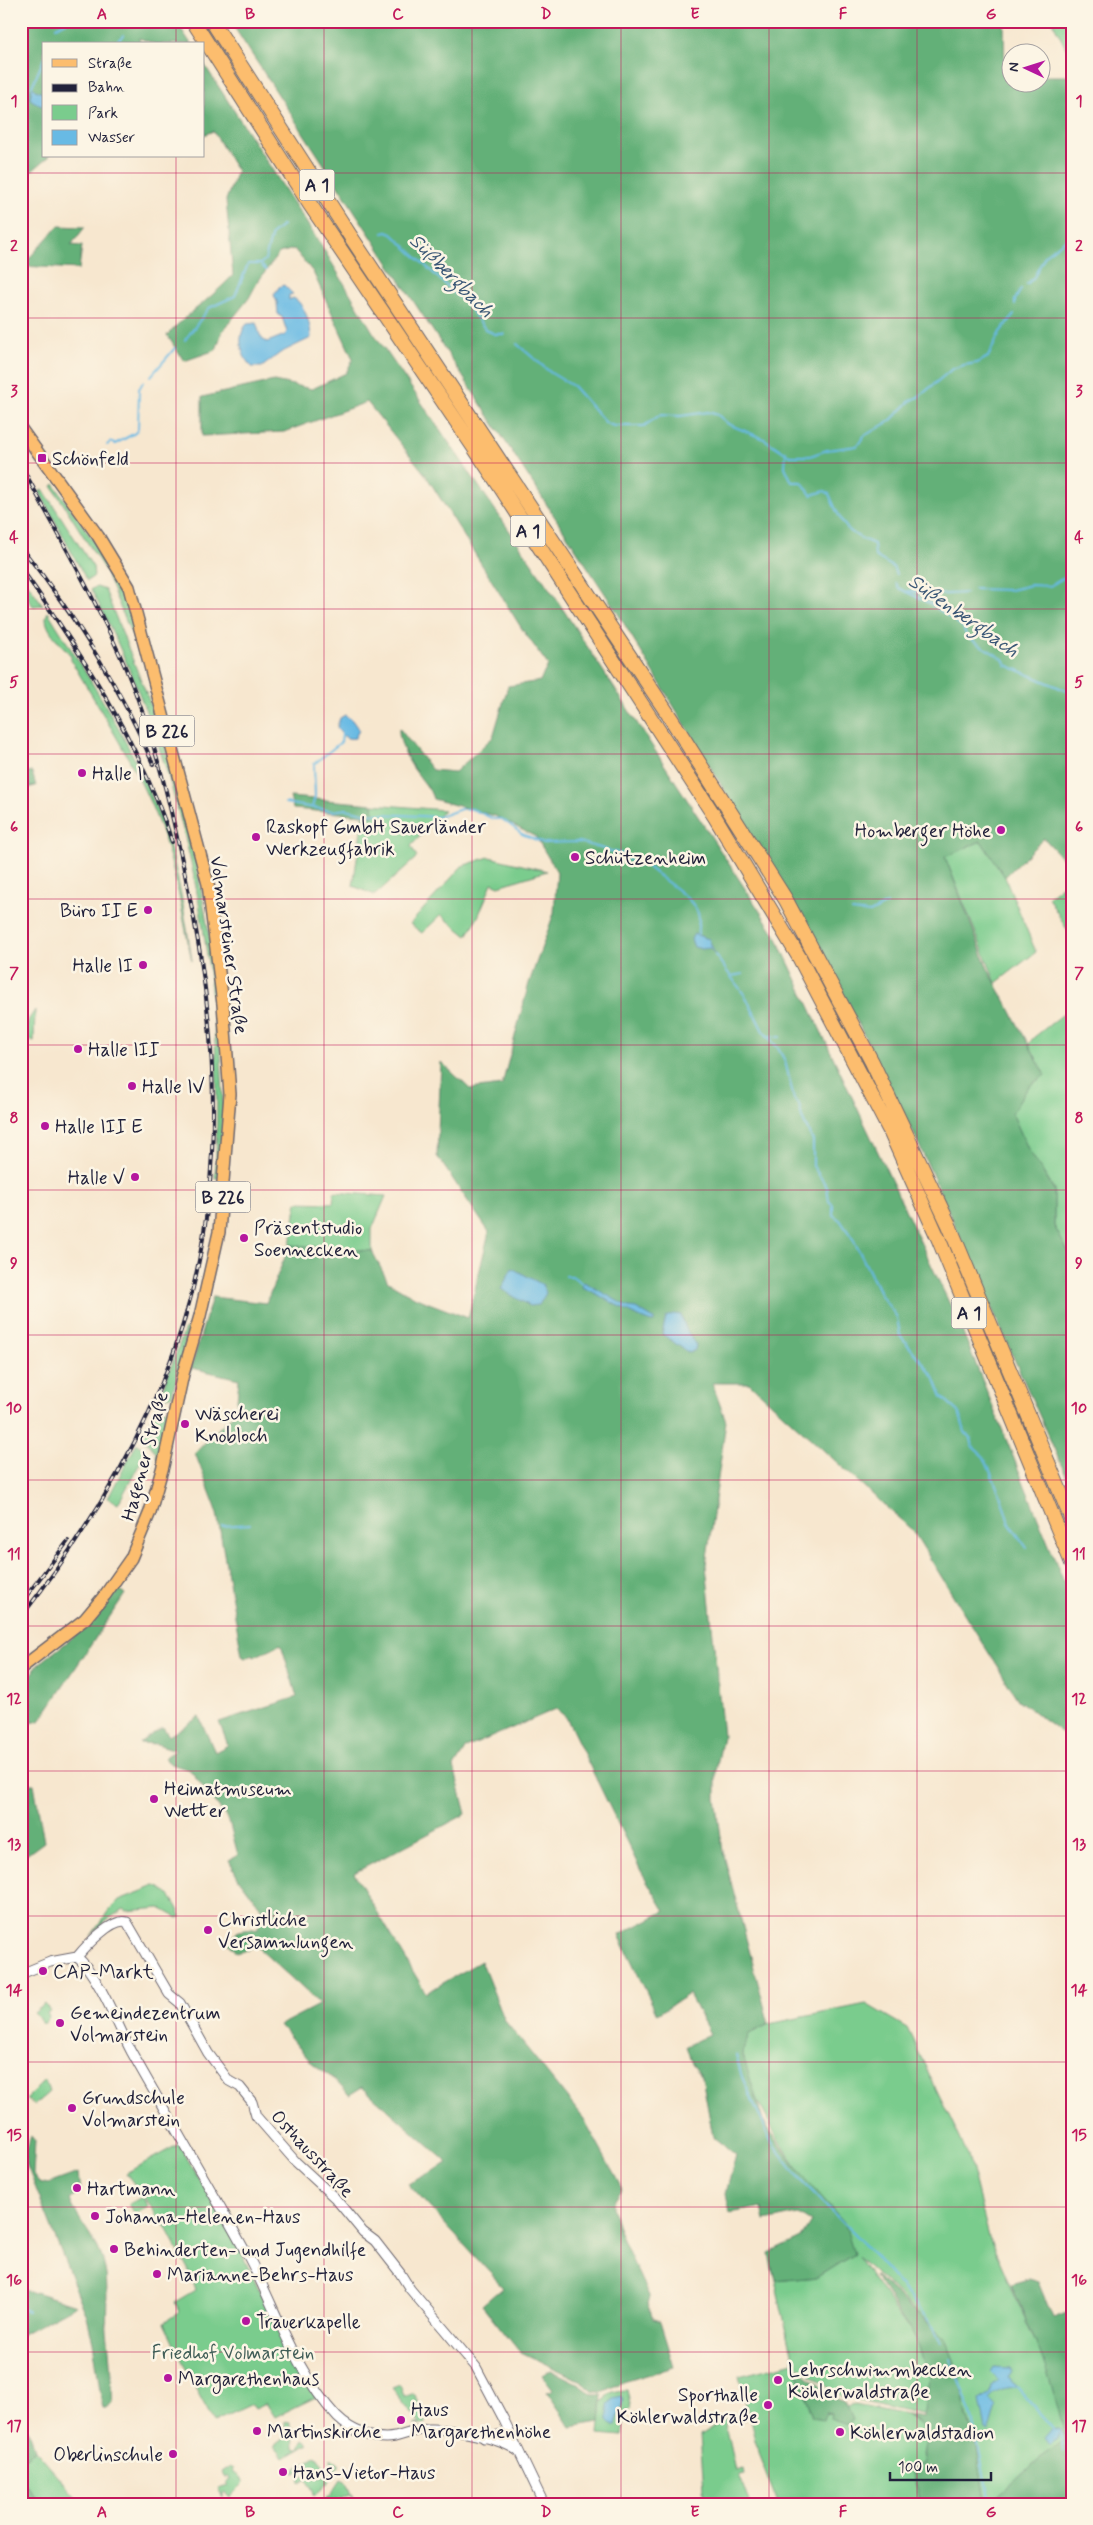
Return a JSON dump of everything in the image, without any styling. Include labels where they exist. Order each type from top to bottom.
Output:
[{"type":"highway","points":[[184,21],[201,42]]},
{"type":"highway","name":"A 1","points":[[193,21],[319,218],[495,479],[715,817],[799,957],[890,1131],[942,1250],[1072,1563]]},
{"type":"highway","name":"A 1","points":[[212,21],[318,188],[658,698],[743,830],[820,962],[898,1114],[949,1225],[1072,1520]]},
{"type":"highway","points":[[205,46],[218,62]]},
{"type":"main road","name":"Volmarsteiner Straße","points":[[21,429],[98,536],[129,587],[208,884],[223,1004],[230,1094],[219,1232],[197,1326]]},
{"type":"main road","name":"Hagener Straße","points":[[21,1668],[60,1641],[85,1619],[116,1582],[131,1558],[157,1491],[183,1374],[197,1326]]},
{"type":"street","name":"Osthausstraße","points":[[77,1957],[112,1925],[120,1921],[127,1922],[169,1994],[180,2003],[208,2053],[229,2081],[240,2087],[252,2102],[256,2116],[273,2136],[335,2198],[363,2232],[375,2241],[410,2289],[476,2367],[520,2452],[544,2504]]},
{"type":"street","points":[[21,1974],[46,1963],[77,1957],[82,1961],[249,2260],[299,2363],[316,2392],[337,2417],[358,2432],[388,2438],[420,2430],[441,2430],[501,2442],[520,2452]]},
{"type":"street","points":[[483,2438],[509,2432]]},
{"type":"street","points":[[501,2442],[509,2432]]},
{"type":"green space","points":[[21,21],[176,21],[190,42],[150,42],[139,38],[140,42],[42,42],[42,158],[48,158],[21,180]]},
{"type":"green space","points":[[230,21],[1004,21],[1004,42],[1000,42],[1000,92],[1050,92],[1050,76],[1072,76],[1072,869],[1044,838],[1005,877],[981,841],[945,857],[988,969],[1045,1075],[1028,1087],[1012,1113],[1028,1149],[1054,1190],[1054,1226],[1072,1259],[1072,1489],[915,1136],[823,954],[617,612]]},
{"type":"green space","points":[[1052,21],[1072,21],[1072,60]]},
{"type":"green space","points":[[205,66],[326,253],[373,332],[555,597],[776,936],[962,1330],[1072,1602],[1072,1740],[1018,1700],[913,1531],[749,1383],[712,1383],[726,1421],[706,1565],[723,1736],[716,1771],[716,1799],[723,1852],[769,2024],[749,2034],[742,2052],[763,2121],[798,2170],[844,2222],[854,2254],[817,2277],[775,2281],[769,2253],[801,2238],[811,2222],[798,2214],[765,2221],[762,2207],[730,2213],[726,2193],[736,2155],[713,2137],[702,2077],[692,2064],[686,2046],[710,2034],[689,1994],[657,2014],[619,1935],[665,1911],[641,1871],[566,1717],[556,1709],[466,1748],[454,1767],[466,1814],[354,1873],[426,1993],[481,1961],[505,2021],[584,2119],[622,2189],[614,2202],[614,2214],[628,2252],[650,2298],[648,2303],[653,2320],[660,2322],[674,2367],[623,2382],[604,2391],[594,2391],[581,2381],[519,2351],[482,2305],[503,2287],[408,2184],[448,2163],[362,2087],[349,2095],[335,2080],[311,2062],[280,2025],[320,2004],[256,1946],[236,1953],[228,1942],[238,1931],[258,1928],[262,1909],[239,1879],[229,1860],[238,1855],[229,1821],[190,1770],[171,1764],[164,1758],[176,1750],[157,1744],[139,1743],[163,1727],[169,1736],[199,1717],[215,1752],[228,1745],[219,1722],[297,1697],[281,1644],[254,1657],[253,1654],[245,1658],[242,1656],[216,1508],[195,1453],[236,1411],[239,1379],[192,1368],[189,1375],[212,1297],[266,1303],[290,1245],[372,1251],[388,1282],[416,1298],[468,1318],[489,1232],[437,1156],[441,1062],[470,1089],[502,1085],[529,983],[554,913],[557,872],[536,837],[495,816],[433,799],[404,751],[399,728],[432,770],[455,772],[493,737],[508,686],[540,681],[548,665],[522,629],[425,474],[367,402],[284,432],[202,436],[202,397],[274,381],[312,389],[346,373],[353,359],[313,272],[294,249],[279,253],[257,283],[249,298],[222,332],[216,350],[184,361],[167,335],[233,275],[226,200],[237,171],[213,131],[205,135]]},
{"type":"green space","points":[[58,226],[85,227],[71,245],[82,246],[79,269],[22,266]]},
{"type":"green space","points":[[54,484],[112,567],[129,604],[138,639],[134,640],[104,569],[52,486]]},
{"type":"green space","points":[[43,489],[93,567],[94,576],[87,581],[39,491]]},
{"type":"green space","points":[[21,574],[43,605],[33,606],[21,588]]},
{"type":"green space","points":[[97,587],[105,590],[160,728],[197,867],[210,940],[221,1054],[223,1099],[219,1178],[215,1178],[217,1101],[214,1024],[206,949],[194,875],[176,802],[153,730],[125,659],[91,589]]},
{"type":"green space","points":[[48,612],[111,714],[151,795],[168,840],[177,874],[192,961],[170,858],[159,824],[118,740],[71,660],[71,656],[49,629],[46,617]]},
{"type":"green space","points":[[32,772],[36,786],[21,789],[21,774]]},
{"type":"green space","points":[[290,797],[373,804],[374,816],[293,809]]},
{"type":"green space","points":[[373,804],[444,810],[411,846],[417,857],[375,895],[353,886],[363,817],[374,816]]},
{"type":"green space","points":[[981,841],[1005,877],[1036,952],[996,983],[945,857]]},
{"type":"green space","points":[[489,857],[547,871],[499,886],[492,883],[478,917],[467,936],[441,915],[422,933],[410,924],[462,866]]},
{"type":"green space","points":[[1072,878],[1072,938],[1048,897]]},
{"type":"green space","points":[[1072,1007],[1072,1259],[1054,1226],[1054,1189],[1028,1149],[1012,1113],[1028,1087],[1045,1075],[1029,1044],[1033,1038]]},
{"type":"green space","points":[[35,1010],[34,1041],[24,1040],[29,1019]]},
{"type":"green space","points":[[334,1192],[386,1196],[372,1229],[372,1251],[290,1245],[297,1202],[333,1203]]},
{"type":"green space","points":[[185,1329],[188,1330],[172,1396],[165,1397],[162,1408],[169,1411],[160,1460],[157,1459],[156,1452],[142,1437],[156,1407]]},
{"type":"green space","points":[[137,1443],[146,1452],[118,1504],[108,1498]]},
{"type":"green space","points":[[119,1589],[125,1594],[40,1721],[21,1725],[21,1688],[35,1670],[34,1668],[82,1630]]},
{"type":"green space","points":[[21,1784],[34,1784],[44,1842],[21,1859]]},
{"type":"green space","points":[[155,1886],[168,1894],[178,1908],[181,1917],[178,1918],[160,1908],[127,1911],[124,1909],[105,1921],[91,1936],[109,1910],[119,1900]]},
{"type":"green space","points":[[45,2004],[50,2011],[47,2013],[49,2017],[44,2024],[34,2013]]},
{"type":"green space","points":[[866,2004],[907,2028],[968,2155],[989,2237],[1049,2373],[1061,2415],[1065,2441],[1038,2459],[991,2502],[984,2494],[976,2442],[967,2417],[958,2370],[945,2338],[857,2256],[916,2339],[929,2377],[925,2416],[842,2397],[795,2364],[813,2417],[824,2412],[853,2420],[847,2407],[855,2405],[906,2415],[922,2424],[927,2436],[922,2455],[924,2463],[911,2470],[920,2499],[915,2504],[778,2504],[759,2456],[739,2376],[794,2362],[775,2281],[817,2277],[854,2254],[778,2139],[755,2096],[742,2052],[749,2034],[769,2024]]},
{"type":"green space","points":[[45,2080],[49,2092],[34,2105],[27,2098]]},
{"type":"green space","points":[[31,2136],[35,2141],[33,2174],[39,2182],[48,2184],[78,2173],[80,2192],[70,2200],[103,2261],[107,2287],[107,2330],[113,2403],[107,2408],[103,2408],[102,2404],[93,2342],[87,2317],[27,2166],[25,2154]]},
{"type":"green space","name":"Friedhof Volmarstein","points":[[179,2144],[239,2248],[299,2374],[316,2397],[275,2417],[266,2403],[255,2408],[252,2404],[214,2422],[193,2384],[164,2322],[180,2312],[175,2302],[195,2290],[189,2271],[165,2226],[126,2173]]},
{"type":"green space","points":[[142,2197],[148,2207],[135,2214],[129,2204]]},
{"type":"green space","points":[[874,2275],[945,2338],[958,2370],[967,2417],[976,2442],[984,2494],[991,2502],[1038,2459],[1065,2440],[1050,2380],[1011,2284],[1028,2279],[1038,2282],[1053,2318],[1072,2311],[1072,2504],[915,2504],[914,2502],[920,2499],[911,2470],[924,2463],[923,2454],[927,2433],[917,2422],[906,2415],[923,2418],[929,2377],[916,2339]]},
{"type":"green space","points":[[21,2288],[33,2294],[35,2292],[76,2305],[21,2335]]},
{"type":"green space","points":[[796,2367],[837,2399],[845,2402],[853,2420],[847,2424],[830,2418],[831,2413],[825,2412],[823,2419],[813,2417]]},
{"type":"green space","points":[[551,2370],[579,2384],[593,2394],[602,2394],[600,2422],[571,2427],[547,2392],[553,2389],[542,2375]]},
{"type":"green space","points":[[400,2385],[404,2396],[412,2393],[415,2395],[425,2415],[425,2424],[414,2425],[420,2423],[392,2388]]},
{"type":"green space","points":[[627,2390],[631,2409],[626,2411],[622,2436],[599,2434],[602,2401],[610,2393]]},
{"type":"green space","points":[[737,2416],[744,2420],[740,2421],[739,2418],[728,2421],[726,2425],[736,2471],[743,2469],[744,2474],[739,2475],[751,2504],[705,2504],[700,2435],[723,2420]]},
{"type":"green space","points":[[285,2421],[290,2422],[290,2427],[293,2428],[294,2448],[298,2449],[304,2439],[309,2443],[284,2458],[274,2446],[285,2437]]},
{"type":"green space","points":[[21,2422],[29,2431],[35,2450],[21,2461]]},
{"type":"green space","points":[[35,2450],[82,2504],[41,2504],[21,2479],[21,2461]]},
{"type":"green space","points":[[316,2456],[327,2470],[321,2471],[315,2466],[294,2473],[292,2471]]},
{"type":"green space","points":[[331,2458],[339,2466],[328,2483],[314,2496],[313,2489],[306,2479],[300,2483],[299,2476],[324,2477],[332,2473],[335,2469],[332,2466]]},
{"type":"green space","points":[[230,2466],[234,2468],[233,2470],[244,2483],[230,2497],[226,2491],[223,2492],[223,2496],[218,2488],[228,2485],[226,2483],[230,2480],[228,2476],[225,2478],[221,2472]]},
{"type":"green space","points":[[21,2479],[41,2504],[21,2504]]},
{"type":"green space","points":[[341,2479],[347,2482],[354,2497],[350,2494],[334,2501],[335,2504],[319,2504],[332,2493]]},
{"type":"water","points":[[32,86],[35,90],[42,92],[42,106],[41,106],[30,99]]},
{"type":"water","points":[[284,285],[293,294],[289,295],[289,300],[293,298],[304,310],[310,327],[311,338],[280,353],[262,367],[252,367],[245,358],[241,346],[242,334],[247,324],[256,323],[261,336],[267,342],[285,335],[287,332],[282,317],[278,315],[277,302],[274,295],[279,287]]},
{"type":"water","points":[[345,715],[352,720],[359,730],[355,738],[344,736],[337,727],[340,718]]},
{"type":"water","points":[[694,934],[709,939],[715,955],[710,948],[694,947],[691,939]]},
{"type":"water","points":[[512,1268],[543,1285],[546,1293],[539,1305],[530,1306],[501,1289]]},
{"type":"water","points":[[584,1282],[628,1307],[636,1308],[654,1319],[654,1322],[641,1318],[582,1287]]},
{"type":"water","points":[[673,1314],[681,1315],[687,1331],[696,1344],[695,1350],[689,1353],[662,1334],[666,1317]]},
{"type":"water","points":[[994,2367],[1010,2368],[1012,2371],[1008,2377],[1016,2387],[994,2393],[989,2399],[996,2407],[989,2432],[986,2430],[980,2401],[991,2393],[992,2385],[998,2380],[991,2372]]},
{"type":"water","points":[[621,2396],[623,2400],[616,2425],[612,2425],[608,2421],[608,2405],[613,2398]]},
{"type":"water","points":[[1053,2428],[1061,2430],[1057,2440],[1051,2445],[1045,2437]]},
{"type":"waterway","points":[[56,27],[68,21]]},
{"type":"waterway","points":[[115,42],[124,35]]},
{"type":"waterway","points":[[32,86],[42,64]]},
{"type":"waterway","name":"Süßenbergbach","points":[[185,340],[209,308],[235,296],[248,264],[260,264],[265,260],[272,234],[283,225]]},
{"type":"waterway","name":"Süßbergbach","points":[[383,233],[392,234],[467,305],[486,330],[495,334],[504,334]]},
{"type":"waterway","points":[[1027,284],[1034,277],[1046,254],[1072,235]]},
{"type":"waterway","points":[[261,265],[266,270]]},
{"type":"waterway","points":[[1015,305],[1015,300],[1021,289]]},
{"type":"waterway","name":"Süßbergbach","points":[[517,344],[551,373],[573,386],[606,423],[614,426],[644,426],[660,415],[680,416],[708,412],[718,415],[728,424],[764,439],[790,456],[810,456],[827,450],[857,446],[864,436],[890,421],[910,401],[920,396],[952,369],[977,363],[988,357],[1000,332],[1014,315]]},
{"type":"waterway","name":"Süßenbergbach","points":[[151,376],[175,348]]},
{"type":"waterway","name":"Süßbergbach","points":[[107,445],[111,442],[115,444],[135,433],[138,429],[139,389],[143,382]]},
{"type":"waterway","name":"Süßenbergbach","points":[[786,452],[785,467],[792,482],[802,482],[811,495],[825,491],[829,494],[837,512],[850,531],[874,544],[875,556],[893,567],[896,574]]},
{"type":"waterway","points":[[974,589],[1010,590],[1031,585],[1050,586],[1072,573]]},
{"type":"waterway","name":"Süßenbergbach","points":[[896,583],[899,588],[931,604],[963,627],[967,637],[1003,659],[1006,665],[1072,693]]},
{"type":"waterway","points":[[908,591],[931,595],[966,593]]},
{"type":"waterway","name":"Süßenbergbach","points":[[1069,692],[1072,699]]},
{"type":"waterway","points":[[312,808],[315,796],[314,764],[341,742],[342,734]]},
{"type":"waterway","points":[[285,803],[333,811],[346,809],[364,813],[439,817],[461,809],[472,809],[494,819],[502,819],[522,834],[544,843],[579,842],[625,855],[632,864],[638,866],[645,864],[692,903],[699,918],[698,934]]},
{"type":"waterway","points":[[852,911],[870,913],[887,904]]},
{"type":"waterway","points":[[715,955],[746,997],[763,1031],[778,1048],[785,1061],[794,1099],[799,1104],[802,1118],[813,1141],[813,1166],[827,1187],[829,1201],[833,1205],[833,1215],[840,1220],[853,1239],[882,1297],[897,1317],[900,1335],[934,1377],[942,1397],[959,1412],[965,1432],[971,1439],[973,1447],[984,1457],[1000,1494],[1009,1523],[1027,1548]]},
{"type":"waterway","points":[[731,976],[743,974]]},
{"type":"waterway","points":[[768,1036],[780,1037]]},
{"type":"waterway","points":[[566,1276],[572,1276],[583,1284]]},
{"type":"waterway","points":[[222,1526],[250,1524]]},
{"type":"waterway","points":[[736,2055],[742,2077],[771,2141],[798,2177],[862,2242],[916,2304],[934,2328],[941,2343]]},
{"type":"waterway","points":[[21,2309],[28,2311]]},
{"type":"waterway","points":[[951,2359],[970,2410],[989,2496],[988,2504]]},
{"type":"waterway","points":[[1016,2387],[1053,2428]]},
{"type":"waterway","points":[[1061,2433],[1063,2453]]},
{"type":"waterway","points":[[1069,2461],[1072,2466]]},
{"type":"railway","points":[[21,465],[114,643],[146,721],[175,829],[197,935],[205,986],[213,1090],[209,1194],[202,1245],[191,1296],[178,1339],[144,1424],[122,1465],[75,1543],[21,1617]]},
{"type":"railway","points":[[21,547],[95,651],[126,706],[153,764]]},
{"type":"railway","points":[[21,568],[107,699],[143,769],[159,805],[172,842]]},
{"type":"railway","points":[[21,1603],[68,1541]]},
{"type":"place","name":"Schönfeld","points":[[42,458]]},
{"type":"place","name":"Halle I","points":[[82,773]]},
{"type":"place","name":"Homberger Höhe","points":[[1001,830]]},
{"type":"place","name":"Raskopf GmbH Sauerländer Werkzeugfabrik","points":[[256,837]]},
{"type":"place","name":"Schützenheim","points":[[575,857]]},
{"type":"place","name":"Büro II E","points":[[148,910]]},
{"type":"place","name":"Halle II","points":[[143,965]]},
{"type":"place","name":"Halle III","points":[[78,1049]]},
{"type":"place","name":"Halle IV","points":[[132,1086]]},
{"type":"place","name":"Halle III E","points":[[45,1126]]},
{"type":"place","name":"Halle V","points":[[135,1177]]},
{"type":"place","name":"Präsentstudio Soennecken","points":[[244,1238]]},
{"type":"place","name":"Wäscherei Knobloch","points":[[185,1424]]},
{"type":"place","name":"Heimatmuseum Wetter","points":[[154,1799]]},
{"type":"place","name":"Christliche Versammlungen","points":[[208,1930]]},
{"type":"place","name":"CAP-Markt","points":[[43,1971]]},
{"type":"place","name":"Gemeindezentrum Volmarstein","points":[[60,2023]]},
{"type":"place","name":"Grundschule Volmarstein","points":[[72,2108]]},
{"type":"place","name":"Hartmann","points":[[77,2188]]},
{"type":"place","name":"Johanna-Helenen-Haus","points":[[95,2216]]},
{"type":"place","name":"Behinderten- und Jugendhilfe","points":[[114,2249]]},
{"type":"place","name":"Marianne-Behrs-Haus","points":[[157,2274]]},
{"type":"place","name":"Trauerkapelle","points":[[246,2321]]},
{"type":"place","name":"Margarethenhaus","points":[[168,2378]]},
{"type":"place","name":"Lehrschwimmbecken Köhlerwaldstraße","points":[[778,2380]]},
{"type":"place","name":"Sporthalle Köhlerwaldstraße","points":[[768,2405]]},
{"type":"place","name":"Haus Margarethenhöhe","points":[[401,2420]]},
{"type":"place","name":"Martinskirche","points":[[257,2431]]},
{"type":"place","name":"Köhlerwaldstadion","points":[[840,2432]]},
{"type":"place","name":"Oberlinschule","points":[[173,2454]]},
{"type":"place","name":"Hans-Vietor-Haus","points":[[283,2472]]}]
